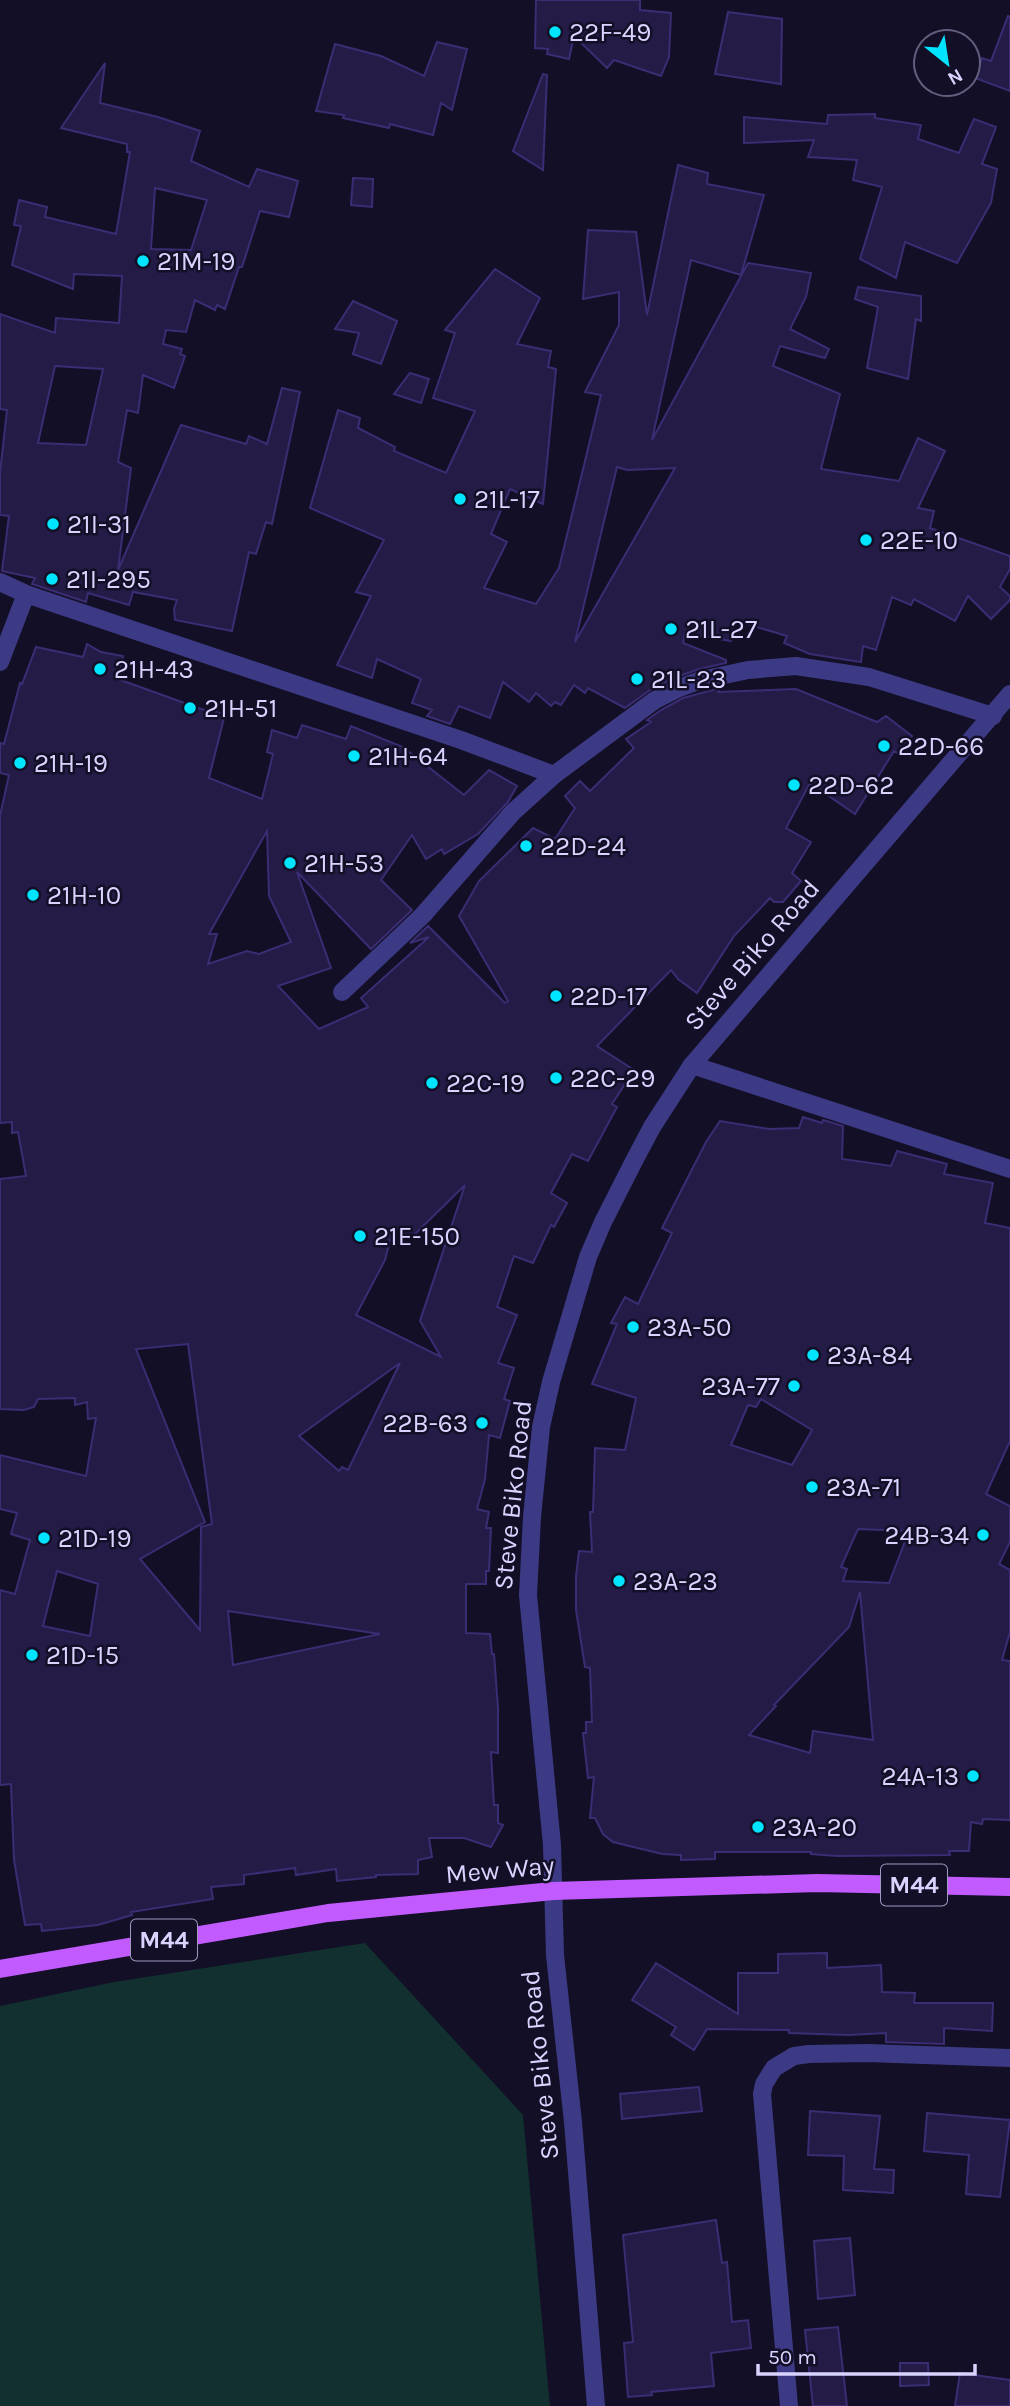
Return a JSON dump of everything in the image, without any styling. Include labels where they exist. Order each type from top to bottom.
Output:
[{"type":"main road","name":"Mew Way","points":[[0,1969],[328,1913],[553,1891],[817,1883],[1010,1887]]},
{"type":"street","points":[[0,582],[26,594],[461,740],[554,775]]},
{"type":"street","points":[[0,662],[26,594]]},
{"type":"street","points":[[342,992],[423,915],[513,812],[554,775],[655,700],[679,688],[725,675],[772,667],[827,669],[869,677],[993,716]]},
{"type":"street","name":"Steve Biko Road","points":[[596,2406],[573,2122],[555,1955],[552,1845],[528,1595],[541,1427],[551,1382],[589,1257],[603,1223],[652,1128],[692,1065],[1010,694]]},
{"type":"street","points":[[692,1065],[1010,1169]]},
{"type":"street","points":[[789,2406],[762,2094],[769,2076],[783,2061],[810,2054],[867,2053],[1010,2058]]},
{"type":"green space","points":[[365,1943],[523,2115],[550,2406],[0,2406],[0,2006],[114,1982]]},
{"type":"building","points":[[536,0],[640,0],[640,10],[671,13],[669,57],[661,76],[614,60],[607,68],[574,36],[569,59],[547,54],[548,49],[535,48]]},
{"type":"building","points":[[728,12],[782,19],[781,84],[715,74]]},
{"type":"building","points":[[1008,16],[1010,91],[982,81],[982,58],[991,61]]},
{"type":"building","points":[[437,42],[467,49],[452,110],[441,103],[433,135],[390,124],[389,128],[343,118],[344,115],[316,111],[335,44],[381,56],[424,76]]},
{"type":"building","points":[[105,63],[100,103],[158,117],[200,131],[191,161],[249,187],[257,169],[298,181],[289,217],[260,211],[225,309],[217,305],[215,310],[195,300],[186,332],[166,330],[163,344],[182,349],[180,354],[185,356],[174,388],[143,375],[138,413],[127,410],[118,462],[131,468],[118,570],[181,425],[246,444],[249,436],[267,444],[282,388],[300,392],[272,524],[266,522],[256,554],[249,552],[232,631],[175,620],[177,600],[133,592],[129,605],[88,593],[86,602],[32,584],[35,578],[2,571],[9,516],[0,515],[0,473],[7,410],[0,409],[0,314],[55,333],[56,318],[119,323],[122,276],[74,274],[73,289],[12,265],[21,226],[14,225],[19,200],[47,207],[45,217],[116,234],[130,152],[127,152],[127,144],[61,128]],"holes":[[[155,188],[207,200],[191,250],[151,249]],[[55,366],[103,369],[86,445],[38,443]]]},
{"type":"building","points":[[543,74],[547,75],[543,170],[513,151]]},
{"type":"building","points":[[875,114],[875,118],[921,125],[918,139],[959,153],[974,119],[996,127],[982,164],[997,169],[991,203],[957,263],[905,242],[896,278],[860,259],[882,187],[853,180],[857,160],[808,157],[814,140],[744,143],[744,117],[827,124],[828,115]]},
{"type":"building","points":[[678,165],[708,173],[707,184],[764,195],[741,275],[691,260],[652,440],[748,263],[811,273],[806,297],[790,329],[829,349],[825,358],[780,346],[773,366],[840,394],[821,469],[899,481],[918,438],[945,451],[918,508],[934,511],[930,528],[1010,556],[1010,569],[1000,587],[1010,596],[1010,600],[991,619],[968,596],[955,621],[914,599],[911,605],[892,597],[876,650],[863,646],[861,662],[810,654],[784,643],[787,636],[736,621],[731,641],[685,633],[683,643],[726,660],[726,663],[674,678],[650,690],[625,708],[588,688],[585,693],[574,685],[561,705],[555,702],[551,706],[536,693],[529,702],[503,682],[490,718],[459,706],[450,724],[427,716],[432,710],[412,703],[421,679],[377,659],[372,678],[337,665],[371,596],[356,592],[384,540],[310,508],[338,410],[360,418],[358,428],[395,447],[394,451],[446,473],[475,411],[433,398],[455,333],[445,330],[495,269],[540,298],[517,344],[551,351],[548,367],[556,369],[543,504],[510,489],[491,534],[507,542],[484,588],[536,604],[559,568],[601,395],[585,392],[619,325],[619,292],[583,299],[588,230],[636,232],[647,315]],"holes":[[[617,467],[627,470],[675,468],[575,642]]]},
{"type":"building","points":[[353,178],[373,179],[372,207],[351,205]]},
{"type":"building","points":[[858,287],[921,296],[921,321],[916,319],[908,379],[867,368],[878,307],[855,299]]},
{"type":"building","points":[[353,301],[397,321],[381,364],[353,354],[359,333],[335,329]]},
{"type":"building","points":[[410,373],[429,379],[421,403],[394,394]]},
{"type":"building","points":[[87,644],[101,652],[123,656],[118,679],[201,709],[225,714],[209,778],[262,799],[273,754],[267,752],[272,730],[297,738],[302,725],[346,739],[351,726],[403,747],[464,795],[489,770],[517,786],[508,802],[478,834],[444,854],[442,849],[426,859],[412,835],[381,880],[412,910],[371,949],[297,872],[331,968],[278,986],[319,1029],[368,1007],[361,998],[429,937],[410,943],[428,926],[505,1003],[508,1001],[459,916],[479,881],[533,828],[555,839],[575,808],[565,796],[580,781],[590,791],[634,748],[626,739],[651,722],[647,720],[683,698],[720,688],[718,692],[796,689],[877,722],[886,716],[912,736],[901,755],[894,751],[855,814],[810,783],[786,828],[811,842],[792,873],[801,881],[783,902],[774,902],[770,898],[734,936],[697,993],[678,979],[671,970],[597,1046],[634,1070],[612,1104],[617,1107],[588,1161],[572,1154],[551,1193],[567,1203],[554,1227],[551,1225],[533,1263],[514,1256],[497,1307],[517,1315],[498,1363],[514,1368],[504,1399],[510,1401],[500,1438],[489,1435],[485,1479],[477,1509],[489,1512],[486,1528],[491,1528],[489,1571],[486,1571],[486,1584],[466,1584],[466,1633],[490,1634],[494,1654],[498,1753],[491,1752],[494,1805],[498,1805],[498,1823],[503,1825],[491,1847],[464,1838],[429,1838],[432,1857],[418,1860],[418,1874],[376,1875],[337,1881],[336,1869],[296,1875],[295,1868],[244,1875],[244,1884],[211,1887],[213,1899],[131,1912],[132,1915],[98,1925],[42,1931],[41,1924],[25,1925],[14,1860],[11,1784],[0,1785],[0,1590],[15,1594],[30,1540],[11,1534],[17,1513],[0,1509],[0,1455],[86,1476],[96,1418],[88,1419],[87,1402],[75,1405],[75,1398],[38,1399],[34,1407],[24,1410],[0,1409],[0,1179],[26,1176],[18,1132],[12,1133],[12,1122],[0,1123],[0,816],[9,775],[0,773],[0,743],[4,744],[20,683],[22,684],[36,647],[83,657]],"holes":[[[267,831],[269,896],[291,942],[259,954],[247,951],[208,964],[217,934],[209,934]],[[465,1185],[420,1321],[441,1357],[356,1315],[385,1260],[394,1226],[410,1239]],[[188,1344],[212,1524],[201,1527],[200,1630],[140,1559],[205,1522],[136,1349]],[[400,1363],[348,1470],[342,1467],[339,1471],[299,1436]],[[57,1571],[98,1584],[90,1636],[43,1626]],[[228,1611],[380,1634],[233,1665]]]},
{"type":"building","points":[[803,1117],[843,1126],[842,1159],[891,1166],[897,1151],[947,1164],[944,1174],[993,1183],[985,1223],[1010,1228],[1010,1441],[986,1494],[1010,1506],[1010,1542],[999,1564],[1010,1570],[1010,1632],[1002,1660],[1010,1661],[1010,1820],[983,1819],[982,1824],[971,1822],[969,1851],[949,1851],[950,1855],[837,1856],[811,1852],[715,1852],[715,1859],[681,1860],[681,1855],[662,1854],[613,1842],[603,1834],[595,1818],[590,1818],[594,1777],[588,1778],[583,1733],[586,1733],[586,1722],[592,1722],[590,1668],[585,1667],[576,1610],[576,1576],[579,1551],[592,1552],[590,1512],[593,1512],[595,1448],[625,1450],[636,1398],[592,1384],[617,1324],[611,1323],[625,1297],[638,1304],[672,1233],[662,1228],[706,1142],[720,1121],[769,1129],[799,1128]],"holes":[[[761,1399],[812,1430],[792,1465],[731,1445],[748,1405],[756,1407]],[[858,1529],[909,1531],[889,1583],[843,1581],[847,1569],[841,1567]],[[860,1592],[873,1740],[813,1731],[810,1753],[749,1735],[849,1627]]]},
{"type":"building","points":[[827,1953],[827,1968],[881,1965],[882,1992],[915,1993],[914,2003],[993,2003],[992,2031],[944,2028],[944,2044],[886,2042],[886,2033],[849,2035],[789,2033],[789,2030],[707,2029],[694,2050],[671,2035],[676,2027],[632,2000],[656,1963],[738,2014],[738,1973],[778,1973],[778,1954]]},
{"type":"building","points":[[699,2087],[702,2111],[622,2119],[620,2094]]},
{"type":"building","points":[[810,2111],[880,2116],[874,2169],[894,2170],[893,2193],[843,2190],[844,2156],[808,2155]]},
{"type":"building","points":[[927,2113],[1010,2120],[1000,2197],[966,2194],[969,2155],[924,2151]]},
{"type":"building","points":[[716,2220],[722,2263],[727,2262],[732,2322],[748,2320],[751,2348],[711,2353],[714,2386],[628,2397],[624,2343],[633,2342],[623,2235]]},
{"type":"building","points":[[850,2238],[855,2295],[818,2299],[814,2241]]},
{"type":"building","points":[[838,2327],[847,2406],[813,2406],[805,2330]]},
{"type":"building","points":[[900,2363],[928,2363],[929,2385],[900,2386]]},
{"type":"building","points":[[960,2373],[1010,2380],[1010,2406],[955,2406]]},
{"type":"place","name":"22F-49","points":[[555,32]]},
{"type":"place","name":"21M-19","points":[[143,261]]},
{"type":"place","name":"21L-17","points":[[460,499]]},
{"type":"place","name":"21I-31","points":[[53,524]]},
{"type":"place","name":"22E-10","points":[[866,540]]},
{"type":"place","name":"21I-295","points":[[52,579]]},
{"type":"place","name":"21L-27","points":[[671,629]]},
{"type":"place","name":"21H-43","points":[[100,669]]},
{"type":"place","name":"21L-23","points":[[637,679]]},
{"type":"place","name":"21H-51","points":[[190,708]]},
{"type":"place","name":"22D-66","points":[[884,746]]},
{"type":"place","name":"21H-64","points":[[354,756]]},
{"type":"place","name":"21H-19","points":[[20,763]]},
{"type":"place","name":"22D-62","points":[[794,785]]},
{"type":"place","name":"22D-24","points":[[526,846]]},
{"type":"place","name":"21H-53","points":[[290,863]]},
{"type":"place","name":"21H-10","points":[[33,895]]},
{"type":"place","name":"22D-17","points":[[556,996]]},
{"type":"place","name":"22C-29","points":[[556,1078]]},
{"type":"place","name":"22C-19","points":[[432,1083]]},
{"type":"place","name":"21E-150","points":[[360,1236]]},
{"type":"place","name":"23A-50","points":[[633,1327]]},
{"type":"place","name":"23A-84","points":[[813,1355]]},
{"type":"place","name":"23A-77","points":[[794,1386]]},
{"type":"place","name":"22B-63","points":[[482,1423]]},
{"type":"place","name":"23A-71","points":[[812,1487]]},
{"type":"place","name":"24B-34","points":[[983,1535]]},
{"type":"place","name":"21D-19","points":[[44,1538]]},
{"type":"place","name":"23A-23","points":[[619,1581]]},
{"type":"place","name":"21D-15","points":[[32,1655]]},
{"type":"place","name":"24A-13","points":[[973,1776]]},
{"type":"place","name":"23A-20","points":[[758,1827]]}]
